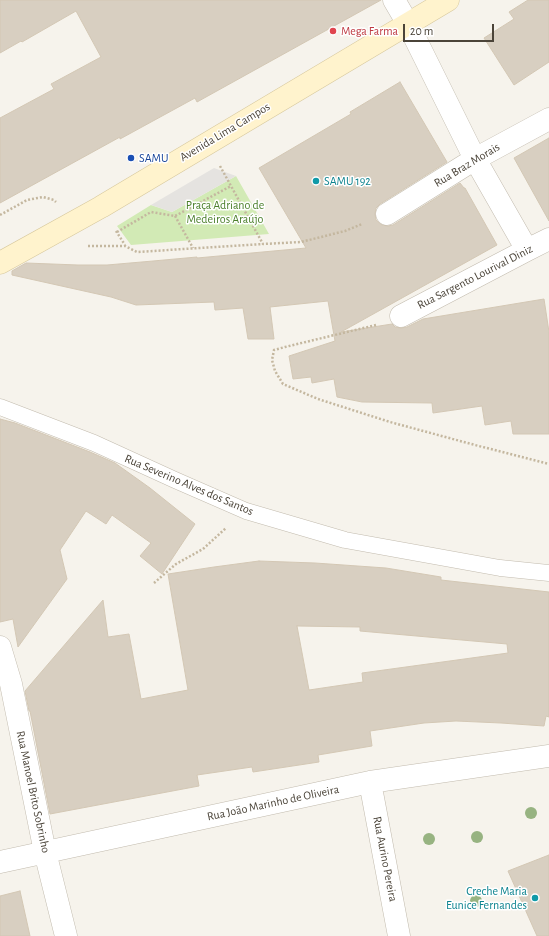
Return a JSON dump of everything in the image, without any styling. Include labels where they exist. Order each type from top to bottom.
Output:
[{"type":"main road","name":"Avenida Lima Campos","points":[[0,263],[101,207],[448,0]]},
{"type":"street","points":[[394,0],[408,24],[475,159],[527,250]]},
{"type":"street","name":"Rua Braz Morais","points":[[387,214],[475,159],[549,119]]},
{"type":"street","name":"Rua Sargento Lourival Diniz","points":[[401,316],[549,239]]},
{"type":"street","name":"Rua Manoel Brito Sobrinho","points":[[0,647],[11,684],[45,852],[66,936]]},
{"type":"street","name":"Rua João Marinho de Oliveira","points":[[0,862],[370,782],[549,756]]},
{"type":"street","name":"Rua Aurino Pereira","points":[[370,782],[399,936]]},
{"type":"lane","name":"Rua Severino Alves dos Santos","points":[[0,407],[94,443],[246,511],[345,540],[500,568],[549,573]]},
{"type":"path","points":[[207,143],[263,244]]},
{"type":"path","points":[[117,232],[151,212],[175,216],[231,186]]},
{"type":"path","points":[[0,216],[27,200],[43,197],[54,200],[83,246],[125,246],[137,252],[301,242],[345,231],[387,214]]},
{"type":"path","points":[[175,216],[193,248]]},
{"type":"path","points":[[401,316],[384,323],[274,350],[272,360],[275,371],[283,384],[318,399],[404,426],[549,464]]},
{"type":"path","points":[[154,583],[176,564],[203,548],[246,511]]},
{"type":"green space","name":"Praça Adriano de Medeiros Araújo","points":[[236,176],[269,234],[131,245],[117,226],[151,205],[172,212]]},
{"type":"shaded area","points":[[214,168],[236,176],[172,212],[151,205]]},
{"type":"building","points":[[0,0],[381,0],[197,102],[195,98],[120,139],[120,137],[0,203],[0,118],[54,89],[51,84],[101,57],[76,11],[0,53]]},
{"type":"building","points":[[528,0],[549,0],[549,62],[514,85],[484,38],[514,19],[509,12]]},
{"type":"building","points":[[400,82],[447,162],[380,204],[376,208],[376,220],[382,225],[393,225],[460,183],[465,188],[497,245],[341,332],[392,324],[395,327],[401,328],[407,327],[423,319],[544,299],[549,332],[549,434],[513,434],[511,421],[485,425],[482,406],[433,413],[432,403],[362,402],[337,397],[334,379],[312,383],[311,377],[293,379],[289,356],[335,341],[328,301],[270,307],[274,339],[248,339],[243,308],[215,310],[214,302],[136,305],[111,297],[12,275],[12,271],[26,263],[107,265],[306,248],[259,168],[351,114],[350,112]]},
{"type":"building","points":[[549,138],[549,221],[514,158]]},
{"type":"building","points":[[0,419],[15,423],[115,463],[150,488],[195,524],[162,574],[140,556],[151,543],[112,515],[106,524],[86,511],[60,550],[67,579],[18,647],[13,619],[0,622]]},
{"type":"building","points":[[259,561],[386,568],[441,577],[441,580],[549,592],[549,717],[546,716],[544,726],[456,721],[424,723],[370,731],[372,746],[318,755],[319,762],[253,772],[252,767],[197,775],[199,786],[50,814],[25,691],[103,600],[108,637],[129,634],[141,699],[188,690],[168,574]],"holes":[[[297,626],[360,627],[360,631],[507,644],[508,653],[362,673],[363,682],[309,690]]]},
{"type":"building","name":"Creche Maria Eunice Fernandes","points":[[549,855],[549,936],[537,936],[508,871]]},
{"type":"building","points":[[20,891],[30,936],[0,936],[0,896]]},
{"type":"place","name":"Mega Farma","points":[[333,31]]},
{"type":"place","name":"SAMU","points":[[131,158]]},
{"type":"place","name":"SAMU 192","points":[[316,181]]},
{"type":"place","name":"Creche Maria Eunice Fernandes","points":[[535,898]]}]
